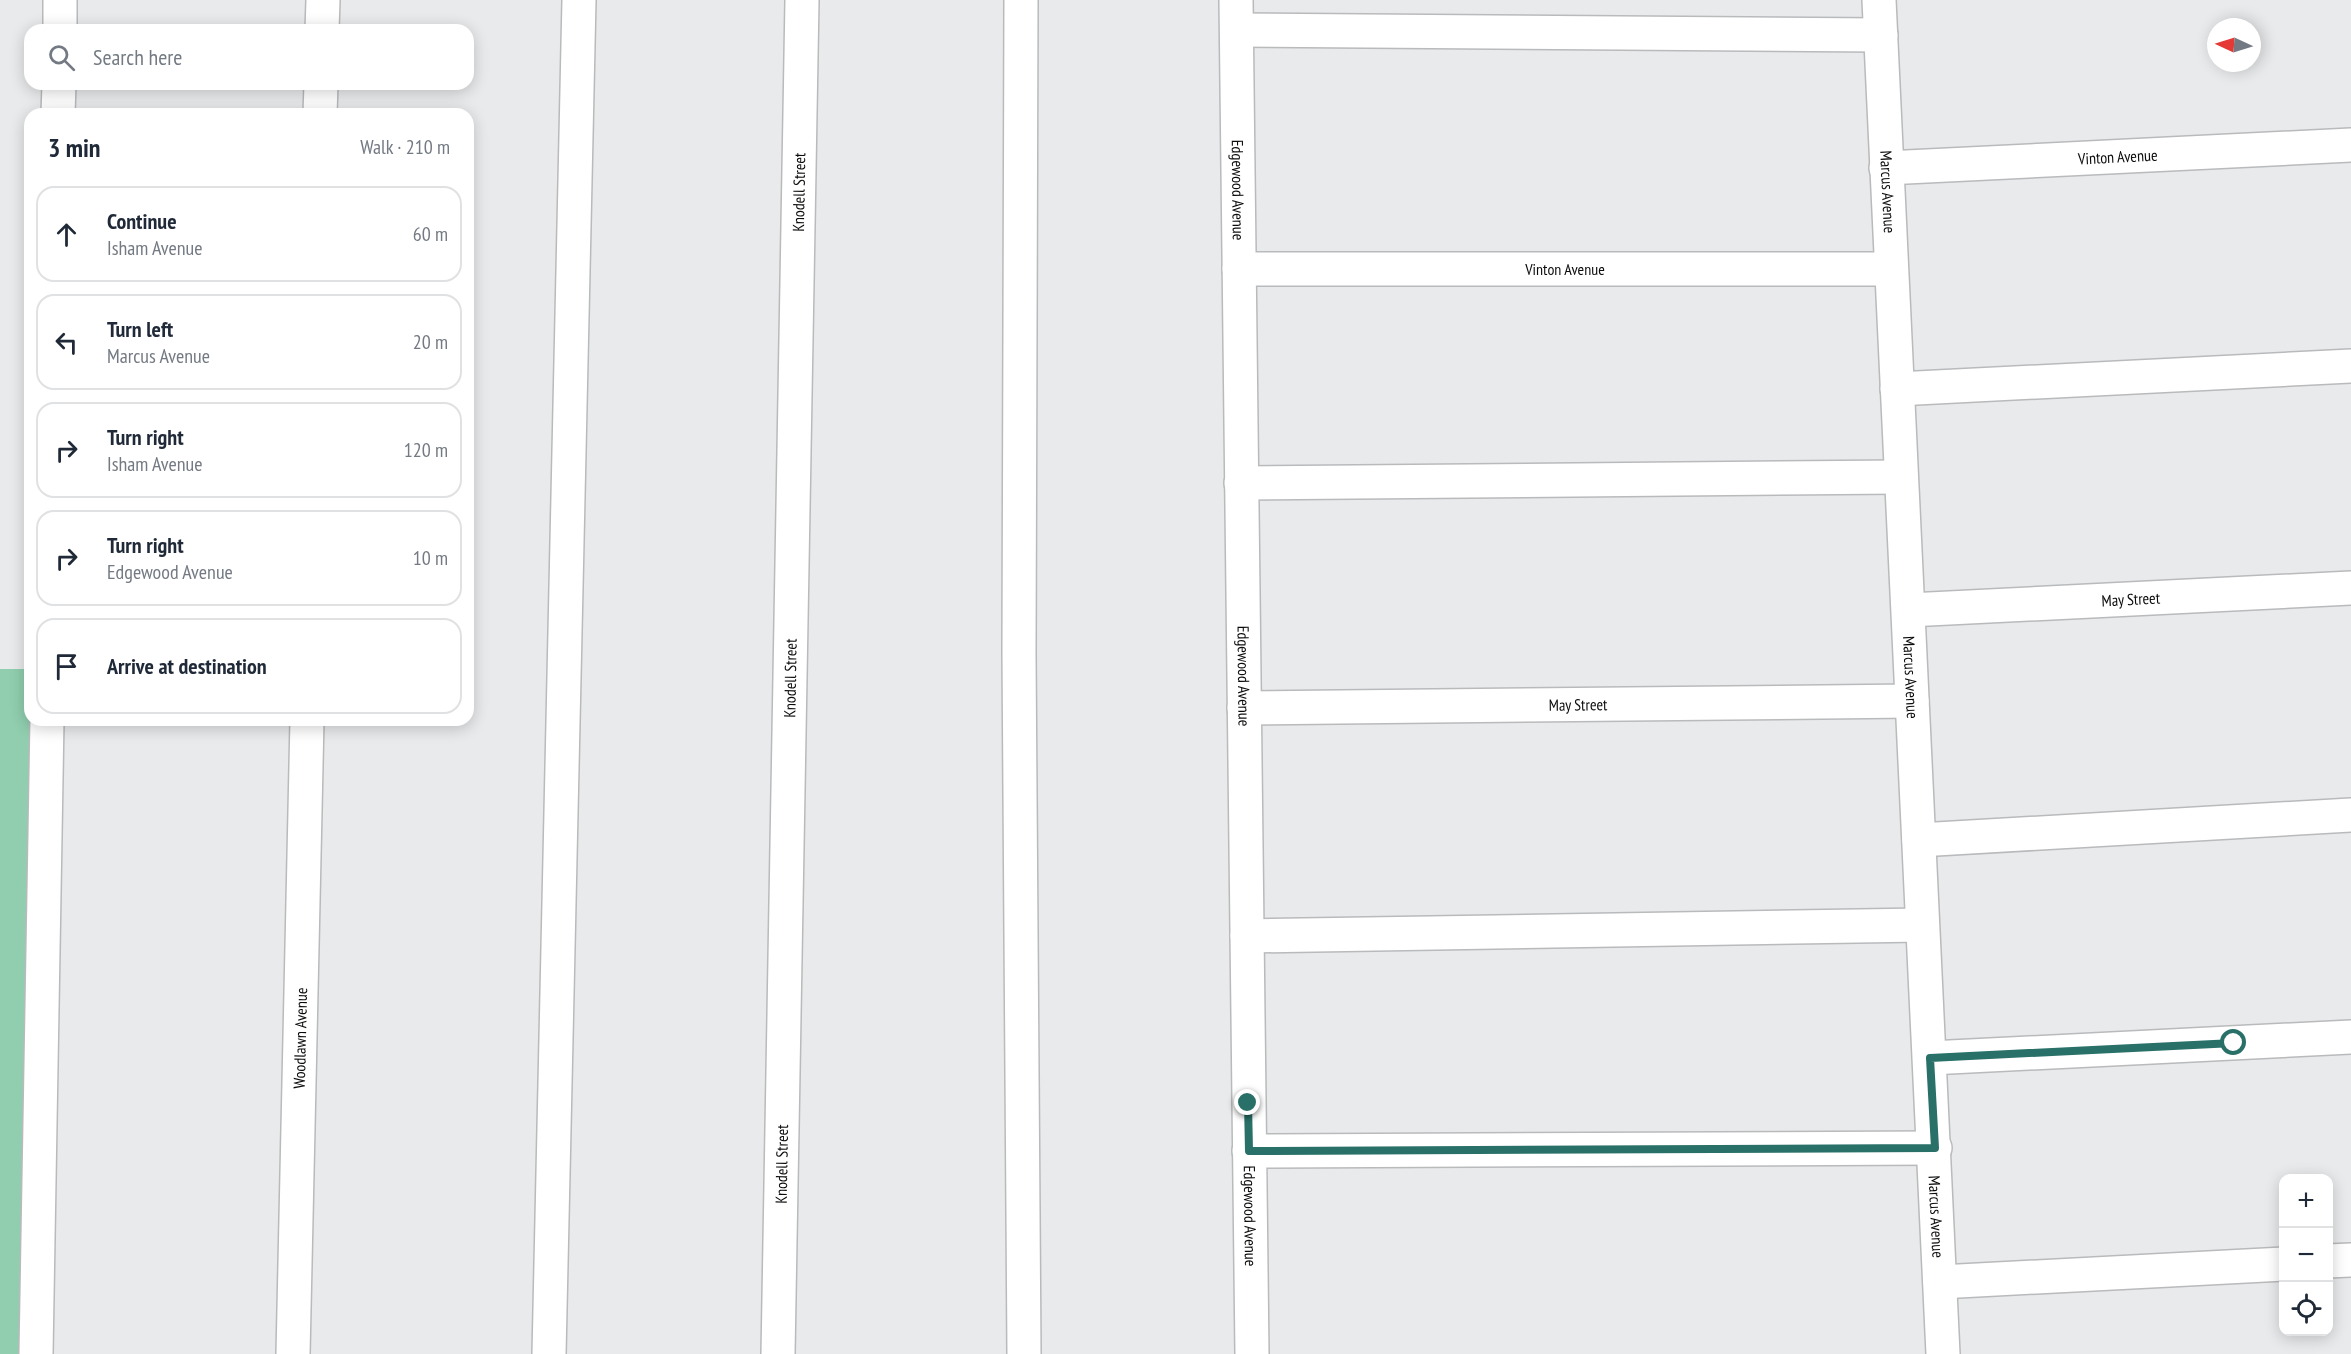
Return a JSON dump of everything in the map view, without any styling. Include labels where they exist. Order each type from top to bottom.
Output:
[{"type":"street","points":[[60,0],[60,24]]},
{"type":"street","points":[[322,24],[323,0]]},
{"type":"street","points":[[549,1354],[579,0]]},
{"type":"street","name":"Knodell Street","points":[[778,1354],[802,0]]},
{"type":"street","points":[[1021,0],[1019,653],[1024,1354]]},
{"type":"street","name":"Marcus Avenue","points":[[1879,0],[1943,1354]]},
{"type":"street","points":[[1236,15],[1881,35]]},
{"type":"street","name":"Edgewood Avenue","points":[[1236,15],[1252,1354]]},
{"type":"street","points":[[58,108],[59,90]]},
{"type":"street","points":[[320,108],[321,90]]},
{"type":"street","name":"Vinton Avenue","points":[[1886,168],[2351,146]]},
{"type":"street","name":"Vinton Avenue","points":[[1239,269],[1891,269]]},
{"type":"street","points":[[1897,389],[2351,366]]},
{"type":"street","points":[[1241,483],[1901,477]]},
{"type":"street","name":"May Street","points":[[1909,610],[2351,588]]},
{"type":"street","name":"May Street","points":[[1244,708],[1912,701]]},
{"type":"street","points":[[36,1354],[47,726]]},
{"type":"street","name":"Woodlawn Avenue","points":[[293,1354],[307,726]]},
{"type":"street","points":[[1918,840],[2351,815]]},
{"type":"street","points":[[1247,936],[1922,925]]},
{"type":"street","points":[[1930,1058],[2351,1037]]},
{"type":"street","points":[[1249,1151],[1935,1148]]},
{"type":"street","points":[[2333,1261],[2351,1260]]},
{"type":"street","points":[[1940,1282],[2279,1264]]},
{"type":"green space","points":[[0,669],[24,669],[24,726],[35,726],[21,1354],[0,1354]]},
{"type":"route","points":[[1248,1103],[1249,1151],[1935,1148],[1930,1058],[2234,1043]]}]
